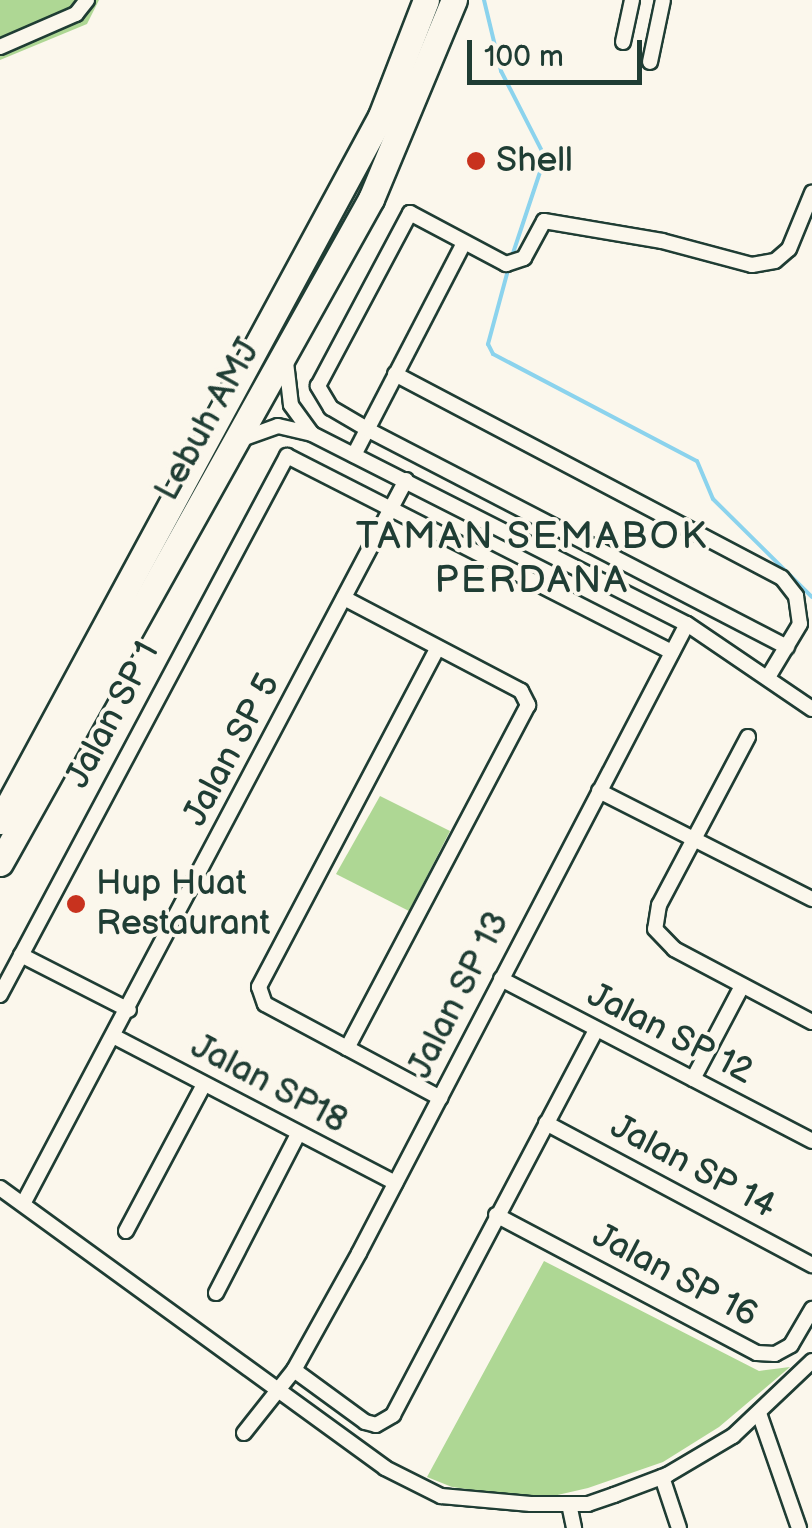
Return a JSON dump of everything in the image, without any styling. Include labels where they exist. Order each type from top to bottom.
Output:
[{"type":"highway","name":"Lebuh AMJ","points":[[0,822],[381,116],[426,0]]},
{"type":"highway","name":"Lebuh AMJ","points":[[0,863],[379,182],[454,0]]},
{"type":"street","points":[[0,48],[76,14],[87,0]]},
{"type":"street","points":[[623,42],[632,0]]},
{"type":"street","points":[[650,62],[663,0]]},
{"type":"street","points":[[787,647],[367,429],[322,398],[320,375],[410,213],[511,264],[544,221],[662,240],[752,264],[782,256],[808,225],[812,193]]},
{"type":"street","points":[[354,455],[464,243]]},
{"type":"street","points":[[286,351],[290,405],[312,434]]},
{"type":"street","points":[[394,374],[773,572],[800,606],[800,624],[770,674]]},
{"type":"street","points":[[236,441],[278,426],[312,434],[688,624],[770,674],[812,709]]},
{"type":"street","name":"Jalan SP 1","points":[[0,995],[278,462],[296,458],[394,507]]},
{"type":"street","name":"Jalan SP 5","points":[[23,1204],[406,480]]},
{"type":"street","points":[[394,507],[672,652]]},
{"type":"street","points":[[344,598],[520,692],[528,705],[348,1048]]},
{"type":"street","name":"Jalan SP 13","points":[[244,1433],[294,1370],[688,624]]},
{"type":"street","points":[[437,649],[259,987],[265,1004],[440,1098]]},
{"type":"street","points":[[748,737],[658,906],[654,929],[674,949],[812,1022]]},
{"type":"street","points":[[599,791],[812,899]]},
{"type":"street","points":[[21,955],[129,1010]]},
{"type":"street","name":"Jalan SP 12","points":[[501,980],[812,1141]]},
{"type":"street","points":[[693,1079],[742,986]]},
{"type":"street","points":[[294,1370],[365,1422],[385,1421],[400,1406],[496,1215],[596,1030]]},
{"type":"street","name":"Jalan SP18","points":[[115,1036],[297,1136],[395,1183]]},
{"type":"street","points":[[126,1231],[204,1084]]},
{"type":"street","name":"Jalan SP 14","points":[[546,1123],[812,1265]]},
{"type":"street","points":[[216,1293],[297,1136]]},
{"type":"street","points":[[0,1188],[415,1487],[469,1500],[588,1504],[662,1477],[760,1416],[812,1362]]},
{"type":"street","name":"Jalan SP 16","points":[[496,1215],[757,1353],[776,1354],[790,1346],[812,1309]]},
{"type":"street","points":[[760,1416],[799,1528]]},
{"type":"street","points":[[662,1477],[679,1528]]},
{"type":"street","points":[[569,1504],[574,1528]]},
{"type":"green space","points":[[0,0],[99,0],[87,24],[0,60]]},
{"type":"green space","points":[[380,796],[450,831],[409,911],[336,874]]},
{"type":"green space","points":[[544,1261],[759,1371],[790,1367],[719,1427],[663,1462],[588,1488],[540,1499],[452,1487],[427,1477]]},
{"type":"waterway","points":[[484,0],[501,71],[545,157],[512,256]]},
{"type":"waterway","points":[[508,270],[488,344],[493,354],[697,461],[713,499],[812,597]]},
{"type":"place","name":"Shell","points":[[476,161]]},
{"type":"place","name":"Hup Huat Restaurant","points":[[76,904]]},
{"type":"district","name":"TAMAN SEMABOK PERDANA","points":[[532,559]]}]
